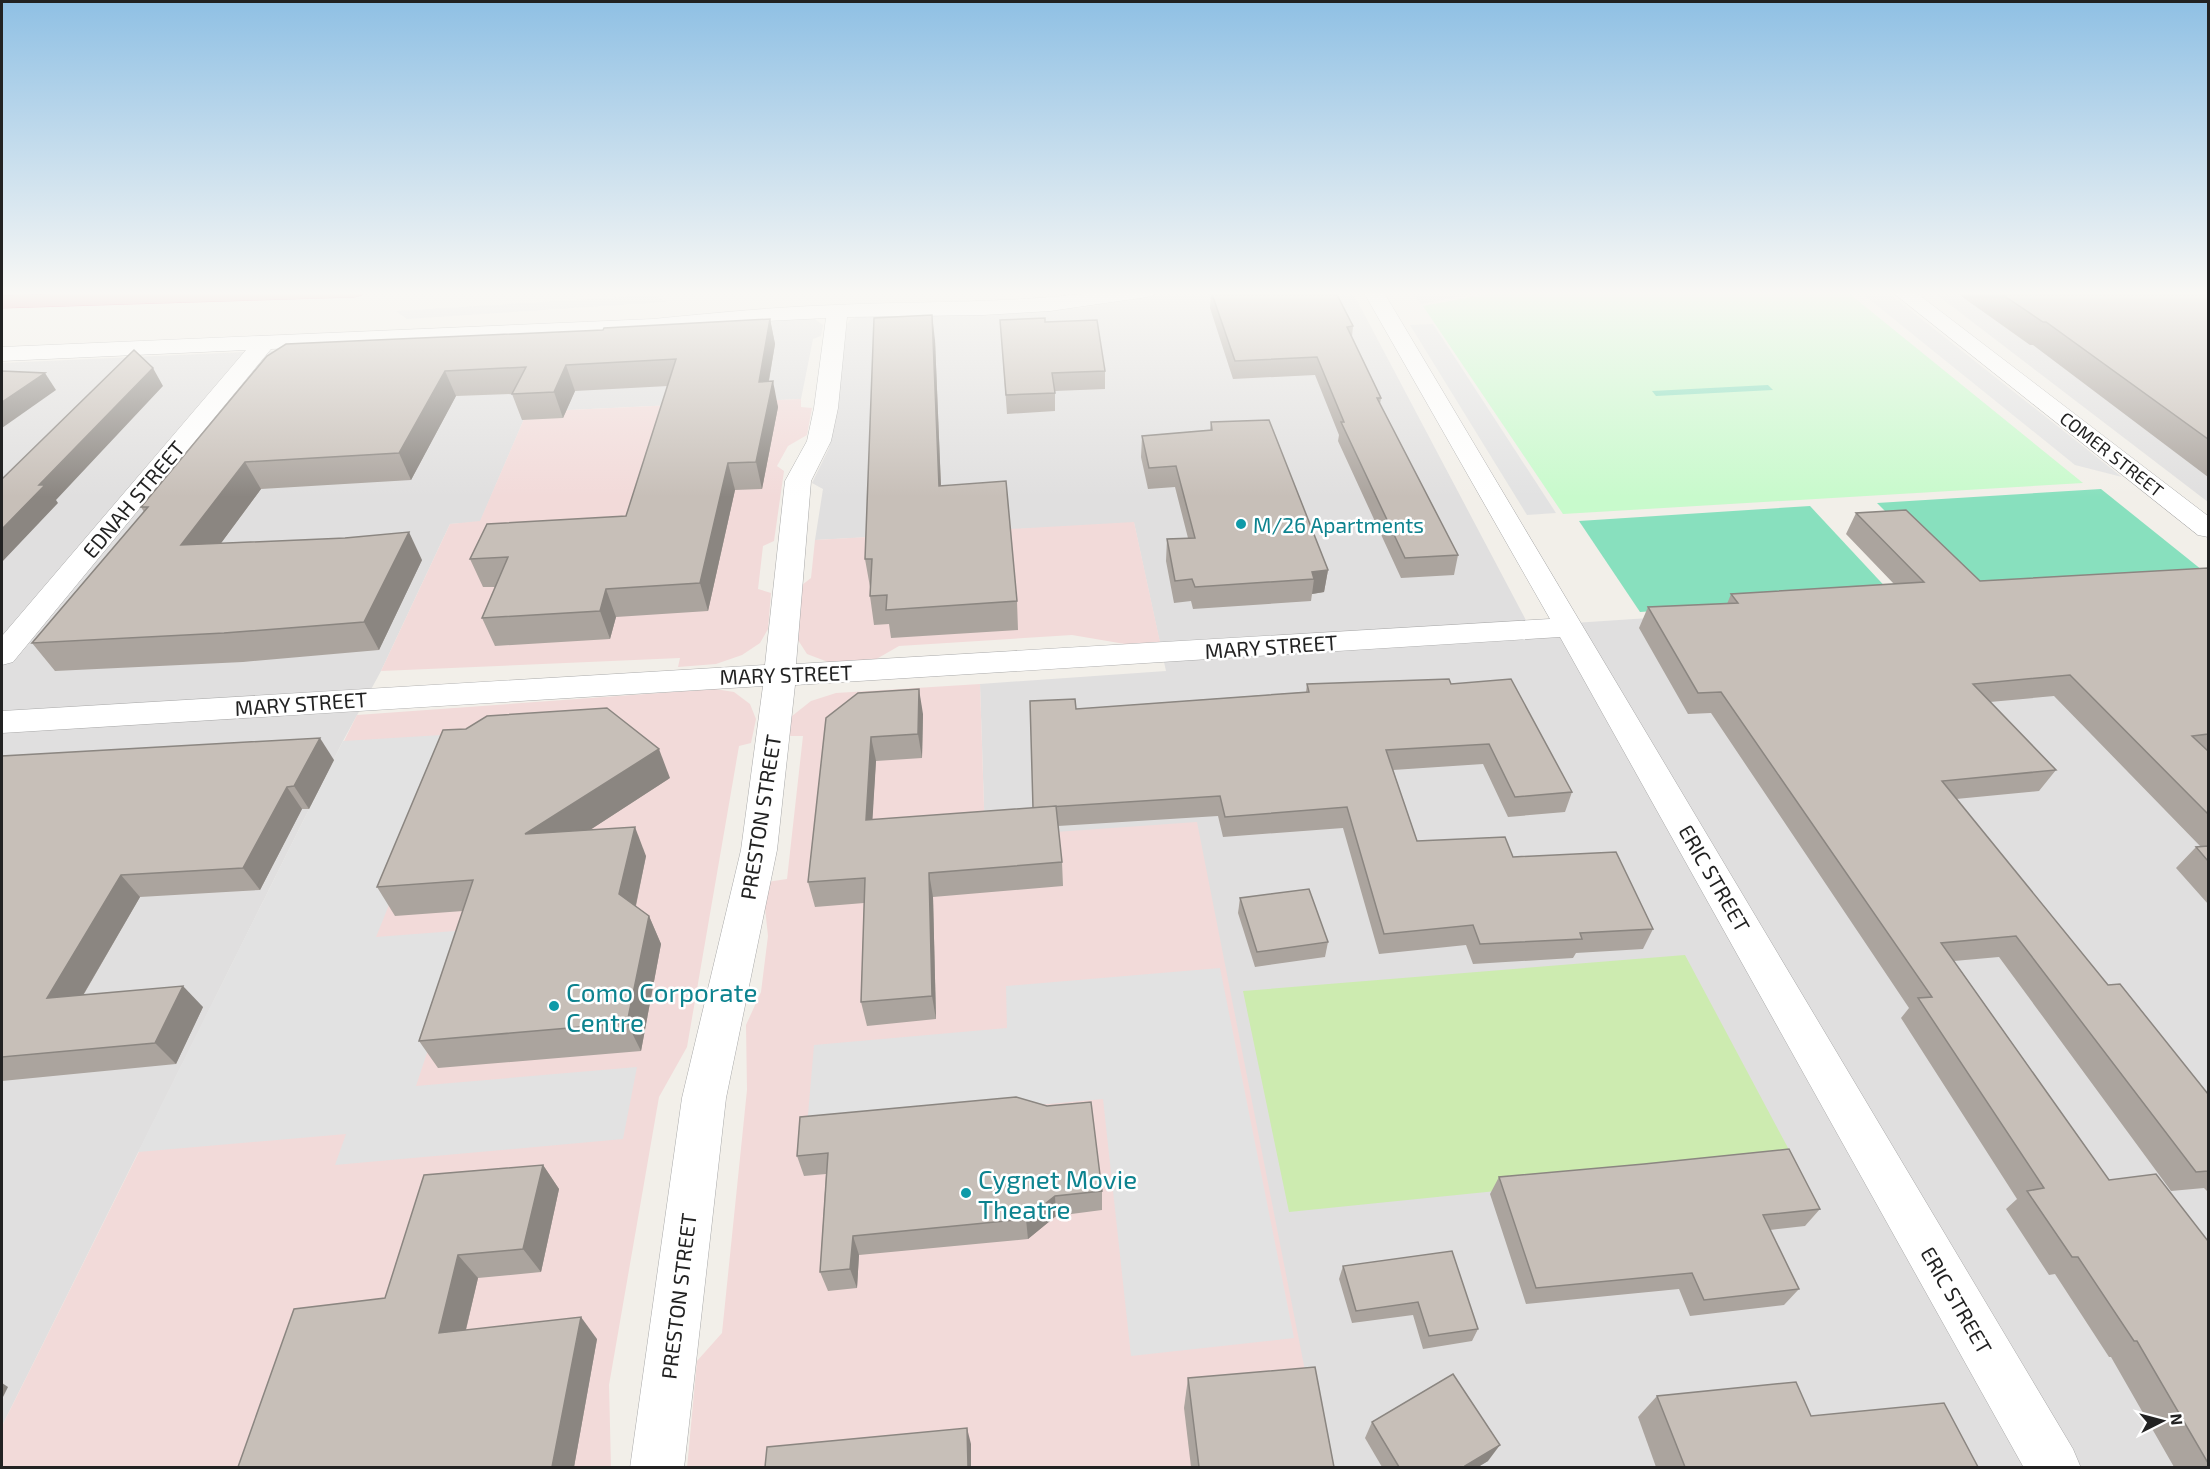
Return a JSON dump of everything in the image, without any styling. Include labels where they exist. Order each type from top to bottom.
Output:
[{"type":"street","name":"EDNAH STREET","points":[[2,655],[250,360]]},
{"type":"street","name":"PRESTON STREET","points":[[657,1467],[704,1098],[759,850],[780,674],[798,481],[819,441],[826,408],[831,360]]},
{"type":"street","name":"ERIC STREET","points":[[1413,360],[2054,1467]]},
{"type":"street","name":"COMER STREET","points":[[1989,360],[2208,529]]},
{"type":"street","name":"MARY STREET","points":[[2,722],[1570,627]]},
{"type":"shaded area","points":[[79,360],[809,360],[801,399],[527,412],[480,522],[450,524],[381,671],[343,741],[2,1426],[2,363]]},
{"type":"shaded area","points":[[841,360],[1388,360],[1529,626],[2208,581],[2208,1467],[1324,1467],[985,837],[980,684],[1166,671],[1134,523],[815,540],[823,489],[812,483],[829,448],[838,408]]},
{"type":"shaded area","points":[[1431,360],[1456,360],[1556,513],[1527,515]]},
{"type":"shaded area","points":[[1944,360],[1973,360],[2122,477],[2075,465]]},
{"type":"shaded area","points":[[2022,360],[2208,360],[2208,502]]},
{"type":"shaded area","points":[[801,399],[801,407],[812,408],[807,435],[788,446],[777,466],[784,471],[774,541],[763,546],[758,589],[771,593],[768,629],[760,643],[742,655],[716,664],[678,667],[680,658],[381,671],[450,524],[480,521],[527,412]]},
{"type":"shaded area","points":[[1134,522],[1160,642],[1125,644],[1072,635],[899,646],[873,661],[828,662],[807,654],[798,640],[802,585],[811,578],[815,540]]},
{"type":"shaded area","points":[[980,684],[985,837],[1197,822],[1324,1467],[687,1468],[697,1361],[722,1333],[747,1090],[746,1025],[761,992],[768,936],[764,899],[767,882],[787,879],[803,736],[788,736],[792,716],[811,701],[836,693]]},
{"type":"shaded area","points":[[715,689],[734,692],[750,704],[756,719],[751,743],[739,746],[687,1047],[659,1097],[609,1385],[611,1467],[2,1467],[2,1426],[357,715]]},
{"type":"shaded area","points":[[458,734],[376,937],[468,930],[416,1086],[637,1067],[623,1139],[335,1165],[346,1134],[138,1152],[343,741]]},
{"type":"shaded area","points":[[1220,968],[1294,1338],[1131,1356],[1103,1099],[807,1126],[814,1045],[1007,1028],[1006,986]]},
{"type":"green space","points":[[1459,360],[1931,360],[2083,483],[1563,514]]},
{"type":"green space","points":[[1768,385],[1773,390],[1656,396],[1652,391]]},
{"type":"green space","points":[[2101,489],[2207,574],[1964,590],[1877,503]]},
{"type":"green space","points":[[1810,506],[1892,594],[1640,612],[1579,521]]},
{"type":"green space","points":[[1685,955],[1795,1161],[1289,1212],[1243,991]]},
{"type":"building","points":[[124,360],[144,360],[153,368],[39,485],[45,485],[2,529],[2,479]]},
{"type":"building","points":[[264,360],[666,360],[566,365],[554,392],[512,394],[526,367],[445,371],[399,453],[245,462],[181,545],[345,538],[409,532],[364,622],[224,633],[32,643],[148,507],[141,507]]},
{"type":"building","points":[[676,360],[763,360],[759,382],[773,381],[756,462],[728,463],[700,583],[606,589],[600,611],[482,618],[508,557],[470,559],[487,524],[626,516]]},
{"type":"building","points":[[872,360],[934,360],[939,486],[1006,481],[1017,601],[886,610],[887,595],[870,596],[872,559],[865,559]]},
{"type":"building","points":[[1003,360],[1103,360],[1105,371],[1052,373],[1055,393],[1006,395]]},
{"type":"building","points":[[1318,360],[1363,360],[1381,398],[1377,398],[1458,555],[1405,558],[1341,422],[1344,422]]},
{"type":"building","points":[[2098,360],[2208,360],[2208,439]]},
{"type":"building","points":[[2,371],[45,373],[2,402]]},
{"type":"building","name":"M/26 Apartments","points":[[1269,420],[1328,570],[1312,572],[1314,579],[1195,587],[1192,579],[1175,581],[1167,539],[1195,538],[1176,466],[1149,468],[1142,436],[1212,430],[1211,422]]},
{"type":"building","points":[[1906,510],[1980,581],[2208,568],[2208,734],[2192,736],[2208,751],[2208,814],[2070,675],[1973,684],[2056,770],[1942,781],[2108,985],[2120,984],[2208,1094],[2208,1171],[2196,1172],[2016,936],[1941,943],[2109,1180],[2156,1174],[2208,1241],[2208,1463],[2137,1341],[2134,1341],[2078,1257],[2072,1257],[2027,1191],[2044,1188],[1918,998],[1932,997],[1721,692],[1698,693],[1648,607],[1738,603],[1731,594],[1924,582],[1856,513]]},
{"type":"building","points":[[1449,679],[1451,684],[1511,679],[1572,792],[1515,797],[1489,744],[1386,750],[1417,841],[1505,837],[1513,857],[1616,852],[1653,929],[1580,933],[1582,939],[1480,944],[1473,925],[1384,934],[1347,807],[1225,817],[1220,796],[1033,808],[1030,701],[1075,699],[1076,709],[1309,692],[1307,684]]},
{"type":"building","points":[[919,689],[918,734],[871,737],[866,820],[1056,806],[1062,862],[929,873],[932,996],[861,1002],[865,878],[808,882],[826,718],[858,693]]},
{"type":"building","points":[[607,708],[659,749],[525,834],[635,827],[619,894],[649,916],[627,1023],[419,1041],[473,880],[377,887],[443,730],[466,729],[487,716]]},
{"type":"building","points":[[320,738],[294,786],[287,787],[243,868],[121,875],[47,998],[183,986],[155,1043],[2,1057],[2,756]]},
{"type":"building","points":[[2208,846],[2208,861],[2196,847]]},
{"type":"building","points":[[1309,889],[1328,942],[1257,952],[1240,898]]},
{"type":"building","name":"Cygnet Movie Theatre","points":[[1016,1097],[1047,1106],[1091,1102],[1102,1191],[1055,1196],[1026,1219],[853,1236],[850,1269],[820,1272],[828,1153],[797,1156],[800,1117]]},
{"type":"building","points":[[1789,1149],[1820,1209],[1763,1215],[1799,1289],[1704,1300],[1692,1273],[1536,1288],[1499,1177],[1644,1164]]},
{"type":"building","points":[[543,1165],[523,1249],[458,1255],[439,1333],[581,1317],[552,1467],[238,1467],[294,1309],[385,1298],[424,1175]]},
{"type":"building","points":[[1452,1251],[1478,1329],[1429,1336],[1418,1302],[1356,1311],[1343,1266]]},
{"type":"building","points":[[1315,1367],[1334,1467],[1199,1467],[1188,1378]]},
{"type":"building","points":[[1453,1374],[1500,1445],[1466,1467],[1399,1467],[1372,1422]]},
{"type":"building","points":[[1796,1382],[1811,1416],[1944,1403],[1978,1467],[1685,1467],[1657,1396]]},
{"type":"building","points":[[967,1428],[968,1467],[765,1467],[767,1447]]},
{"type":"place","name":"M/26 Apartments","points":[[1241,524]]},
{"type":"place","name":"Como Corporate Centre","points":[[554,1006]]},
{"type":"place","name":"Cygnet Movie Theatre","points":[[966,1193]]}]
